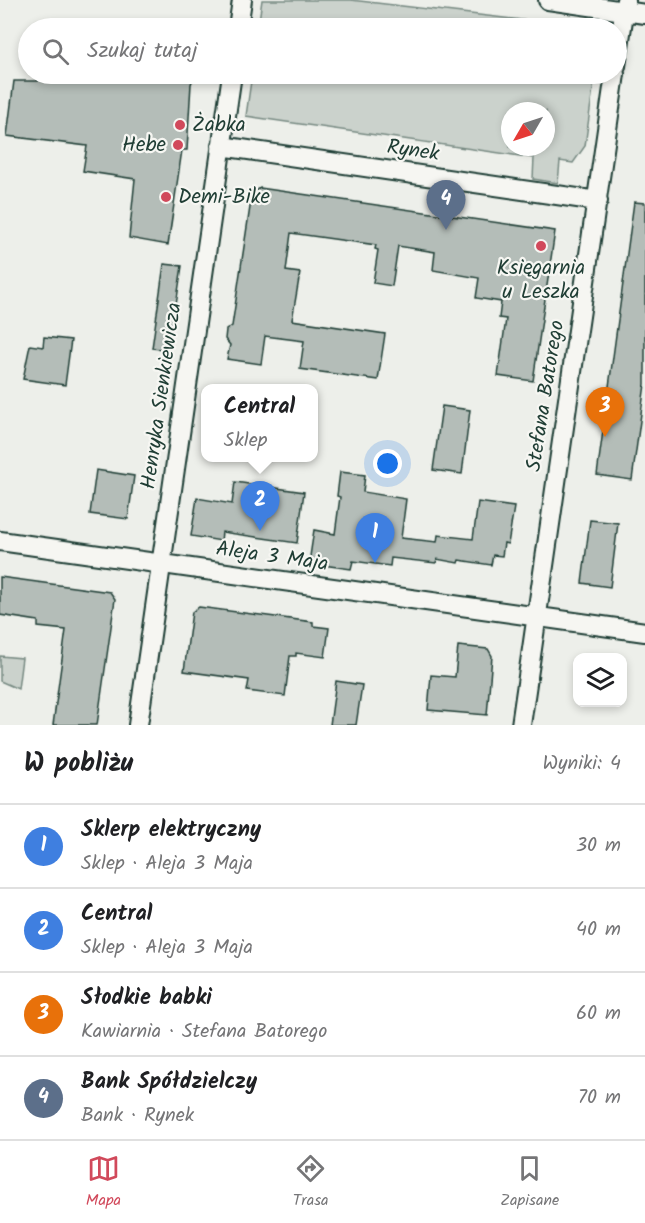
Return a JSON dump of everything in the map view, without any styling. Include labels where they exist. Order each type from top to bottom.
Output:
[{"type":"street","points":[[239,18],[242,0]]},
{"type":"street","points":[[548,0],[625,5],[645,14]]},
{"type":"street","name":"Henryka Sienkiewicza","points":[[138,725],[230,84]]},
{"type":"street","name":"Stefana Batorego","points":[[521,725],[614,84]]},
{"type":"street","name":"Rynek","points":[[221,146],[598,201]]},
{"type":"street","name":"Aleja 3 Maja","points":[[0,542],[645,632]]},
{"type":"shaded area","points":[[262,0],[351,0],[504,18],[259,18]]},
{"type":"shaded area","points":[[251,84],[594,84],[585,146],[573,163],[560,161],[558,183],[533,179],[534,158],[520,156],[555,156],[555,102],[501,102],[501,153],[246,116]]},
{"type":"shaded area","points":[[0,656],[22,658],[18,689],[0,681]]},
{"type":"building","points":[[14,81],[18,81],[18,84],[191,84],[187,150],[182,150],[168,245],[129,238],[135,179],[83,171],[87,146],[7,136]]},
{"type":"building","points":[[260,188],[555,231],[533,381],[498,376],[506,319],[499,318],[501,302],[476,298],[479,278],[433,270],[435,252],[398,246],[392,286],[373,283],[378,250],[375,249],[376,245],[291,233],[286,271],[300,273],[292,320],[385,334],[378,380],[300,369],[304,341],[265,336],[261,364],[227,359],[230,345],[225,339],[226,330],[232,326],[252,194]]},
{"type":"building","points":[[634,202],[645,203],[645,384],[632,480],[597,475]]},
{"type":"building","points":[[164,264],[182,266],[169,350],[152,348]]},
{"type":"building","points":[[44,337],[71,340],[65,385],[23,379],[30,345],[43,347]]},
{"type":"building","points":[[442,406],[470,410],[462,474],[433,470]]},
{"type":"building","points":[[96,470],[134,476],[128,519],[90,514]]},
{"type":"building","points":[[340,472],[365,475],[363,492],[406,499],[401,538],[437,542],[438,535],[473,539],[478,502],[514,507],[508,544],[504,543],[502,556],[493,555],[491,565],[459,560],[458,563],[437,559],[436,563],[391,558],[390,566],[353,561],[351,569],[309,563],[314,530],[335,534],[340,497],[337,496]]},
{"type":"building","points":[[235,482],[304,492],[297,543],[222,532],[221,541],[191,536],[197,498],[232,504]]},
{"type":"building","points":[[590,520],[618,523],[610,587],[582,583]]},
{"type":"building","points":[[0,577],[110,592],[115,599],[97,725],[53,725],[66,630],[38,627],[38,621],[0,615]]},
{"type":"building","points":[[199,607],[313,622],[313,626],[329,628],[325,657],[296,653],[296,656],[290,656],[285,696],[247,691],[249,680],[184,671],[192,612]]},
{"type":"building","points":[[458,646],[488,649],[492,656],[487,715],[428,710],[431,675],[455,677]]},
{"type":"building","points":[[336,681],[362,685],[356,725],[330,725]]},
{"type":"place","name":"Żabka","points":[[180,125]]},
{"type":"place","name":"Hebe","points":[[178,145]]},
{"type":"place","name":"Demi-Bike","points":[[166,197]]},
{"type":"place","name":"Bank Spółdzielczy","points":[[446,230]]},
{"type":"place","name":"Księgarnia u Leszka","points":[[541,246]]},
{"type":"place","name":"Słodkie babki","points":[[605,437]]},
{"type":"place","name":"Central","points":[[260,531]]},
{"type":"place","name":"Sklerp elektryczny","points":[[375,563]]}]
